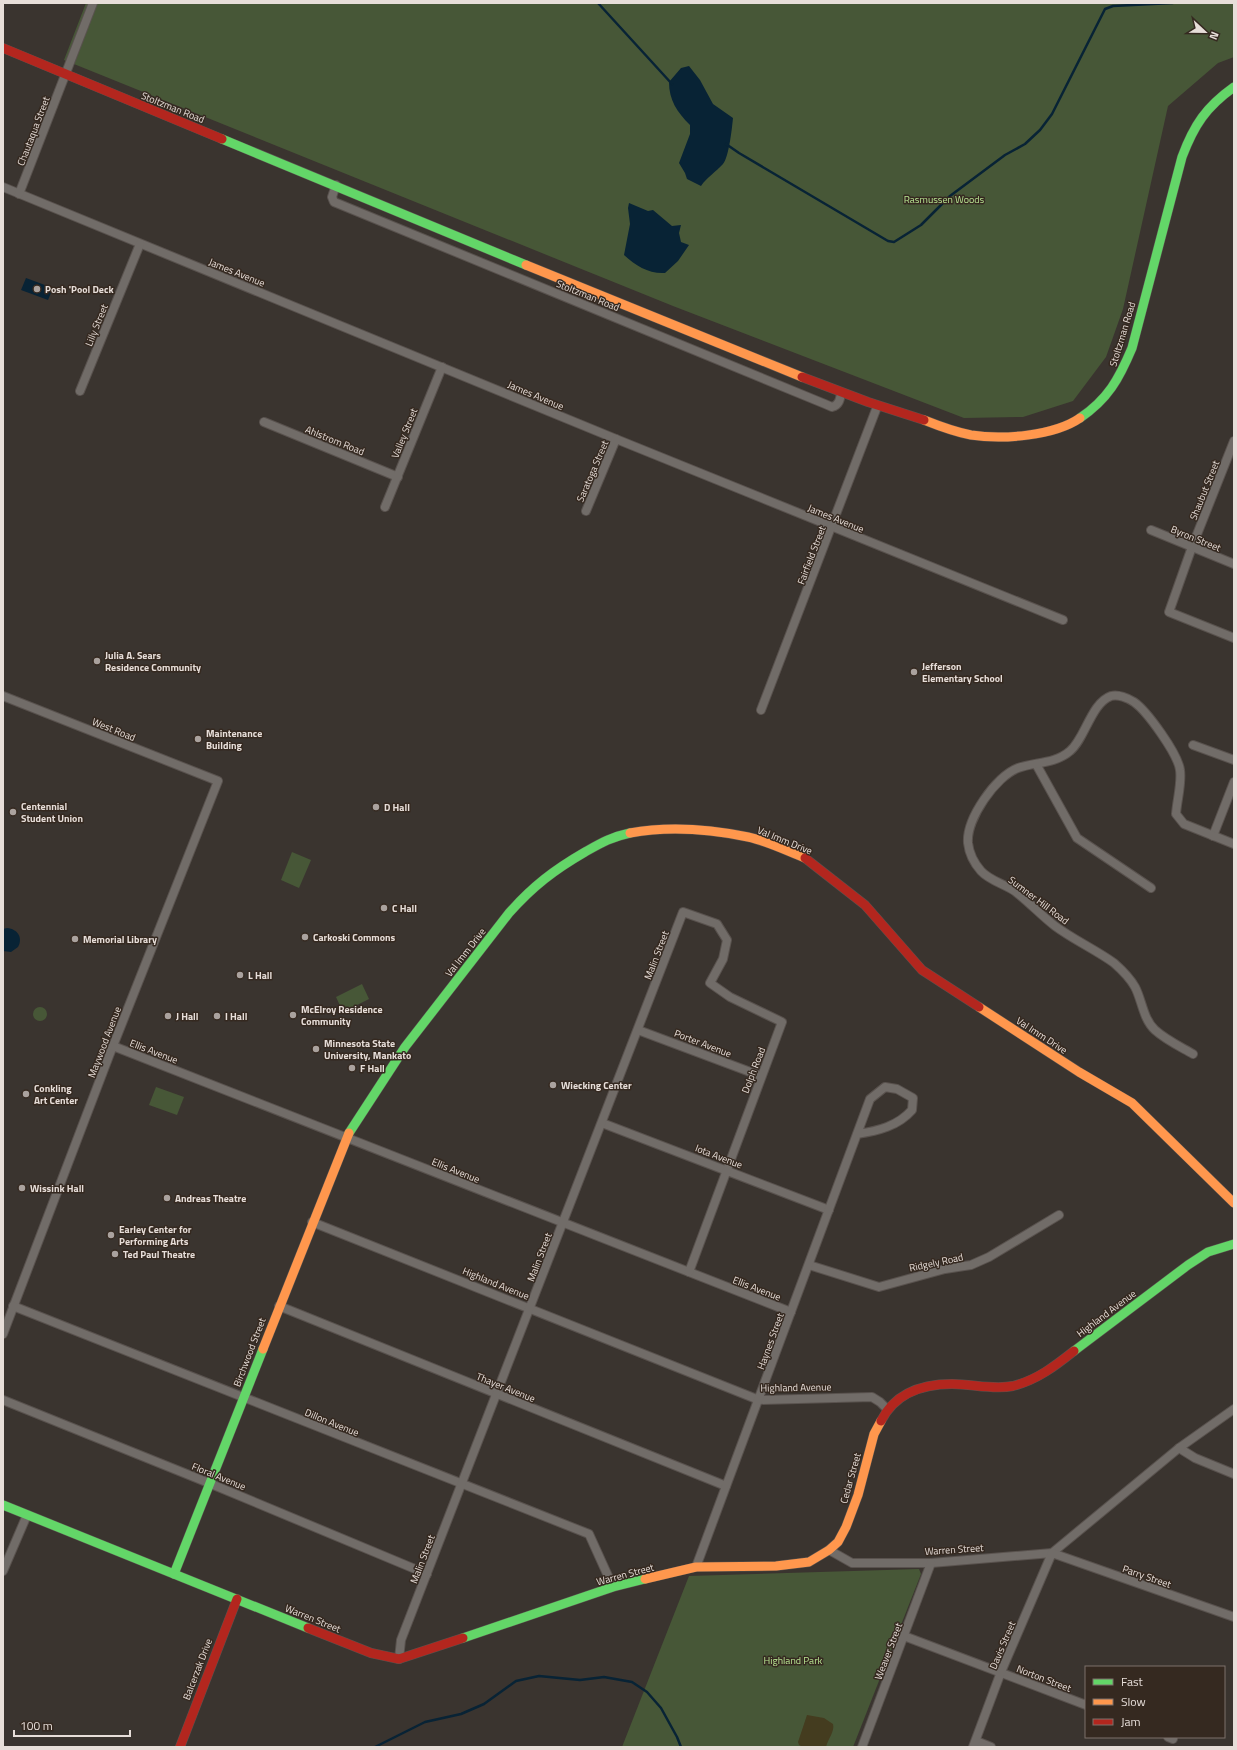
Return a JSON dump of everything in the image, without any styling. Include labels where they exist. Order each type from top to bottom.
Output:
[{"type":"street","name":"Chautaqua Street","points":[[19,194],[93,3]]},
{"type":"street","name":"Stoltzman Road","points":[[3,48],[841,393],[877,406],[964,433],[983,436],[1040,434],[1079,420],[1094,410],[1105,399],[1126,367],[1182,157],[1190,136],[1197,122],[1209,107],[1234,87]]},
{"type":"street","name":"Stoltzman Road","points":[[336,185],[332,197],[334,202],[338,204],[832,407],[840,401],[841,393]]},
{"type":"street","name":"James Avenue","points":[[3,187],[616,439],[1063,620]]},
{"type":"street","name":"Lilly Street","points":[[80,391],[140,244]]},
{"type":"street","name":"Valley Street","points":[[385,507],[442,367]]},
{"type":"street","name":"Fairfield Street","points":[[761,710],[877,406]]},
{"type":"street","name":"Ahlstrom Road","points":[[264,422],[398,477]]},
{"type":"street","name":"Saratoga Street","points":[[586,511],[616,439]]},
{"type":"street","name":"Shaubut Street","points":[[1234,441],[1192,547],[1169,612],[1234,638]]},
{"type":"street","name":"Byron Street","points":[[1151,530],[1234,564]]},
{"type":"street","name":"West Road","points":[[3,696],[218,781]]},
{"type":"street","name":"Sumner Hill Road","points":[[1193,1054],[1155,1030],[1148,1020],[1134,986],[1127,975],[1114,963],[1056,926],[1016,892],[981,871],[975,862],[968,843],[968,832],[976,814],[994,787],[1007,774],[1024,766],[1063,757],[1071,751],[1077,744],[1098,708],[1111,696],[1126,697],[1135,703],[1153,723],[1177,759],[1180,769],[1180,780],[1176,814],[1184,824],[1234,844]]},
{"type":"street","points":[[1193,745],[1234,760]]},
{"type":"street","points":[[1036,764],[1077,838],[1151,888]]},
{"type":"street","name":"Maywood Avenue","points":[[3,1334],[113,1046],[218,781]]},
{"type":"street","points":[[1213,836],[1234,782]]},
{"type":"street","name":"Val Imm Drive","points":[[346,1137],[405,1047],[509,913],[527,893],[547,876],[614,836],[651,829],[692,828],[749,837],[807,859],[865,905],[922,970],[1079,1072],[1132,1103],[1234,1203]]},
{"type":"street","name":"Malin Street","points":[[398,1659],[401,1640],[683,912],[709,921]]},
{"type":"street","name":"Dolph Road","points":[[689,1272],[782,1022],[730,997],[710,983],[723,959],[727,940],[717,924],[709,921]]},
{"type":"street","name":"Porter Avenue","points":[[638,1030],[761,1076]]},
{"type":"street","name":"Ellis Avenue","points":[[113,1046],[791,1312]]},
{"type":"street","name":"Haynes Street","points":[[696,1567],[870,1099],[884,1087],[897,1089],[913,1098],[912,1110],[905,1118],[872,1132],[858,1134]]},
{"type":"street","name":"Iota Avenue","points":[[602,1123],[728,1170],[829,1210]]},
{"type":"street","name":"Birchwood Street","points":[[174,1574],[346,1137]]},
{"type":"street","name":"Ridgely Road","points":[[809,1265],[879,1287],[945,1269],[971,1265],[989,1257],[1059,1215]]},
{"type":"street","name":"Highland Avenue","points":[[312,1222],[759,1400],[872,1397],[887,1409],[905,1394],[930,1385],[953,1384],[990,1388],[1012,1386],[1032,1380],[1051,1369],[1188,1265],[1208,1252],[1234,1244]]},
{"type":"street","name":"Dillon Avenue","points":[[14,1306],[589,1534],[614,1587]]},
{"type":"street","name":"Thayer Avenue","points":[[279,1306],[726,1486]]},
{"type":"street","name":"Floral Avenue","points":[[3,1400],[210,1483],[427,1574]]},
{"type":"street","name":"Cedar Street","points":[[829,1550],[838,1542],[846,1527],[858,1495],[874,1434],[887,1409]]},
{"type":"street","points":[[1052,1553],[1179,1448],[1234,1409]]},
{"type":"street","points":[[1179,1448],[1195,1458],[1234,1474]]},
{"type":"street","name":"Warren Street","points":[[3,1505],[236,1600],[371,1653],[398,1659],[614,1587],[696,1567],[776,1566],[809,1562],[829,1550],[852,1563],[931,1563],[1052,1553]]},
{"type":"street","points":[[3,1571],[27,1515]]},
{"type":"street","name":"Parry Street","points":[[1052,1553],[1234,1617]]},
{"type":"street","name":"Davis Street","points":[[974,1744],[1001,1672],[1052,1553]]},
{"type":"street","name":"Weaver Street","points":[[862,1747],[931,1563]]},
{"type":"street","name":"Balcerzak Drive","points":[[180,1747],[236,1600]]},
{"type":"street","name":"Norton Street","points":[[904,1636],[1085,1705]]},
{"type":"street","points":[[974,1744],[991,1747]]},
{"type":"green space","name":"Rasmussen Woods","points":[[86,3],[1234,3],[1234,57],[1218,63],[1168,106],[1123,309],[1106,357],[1073,401],[1023,417],[964,418],[673,306],[64,60]]},
{"type":"green space","points":[[292,852],[311,860],[299,888],[281,880]]},
{"type":"green space","points":[[362,984],[369,999],[343,1012],[336,997]]},
{"type":"green space","points":[[37,1007],[43,1007],[47,1011],[47,1017],[43,1021],[37,1021],[33,1017],[33,1011]]},
{"type":"green space","points":[[156,1087],[184,1097],[177,1115],[149,1105]]},
{"type":"green space","name":"Highland Park","points":[[919,1569],[921,1574],[853,1747],[622,1747],[689,1576]]},
{"type":"sand","points":[[807,1715],[824,1718],[833,1724],[832,1732],[826,1747],[803,1747],[799,1745],[798,1742]]},
{"type":"water","points":[[689,66],[700,80],[713,104],[733,118],[730,142],[725,160],[723,164],[701,186],[687,179],[679,163],[690,134],[690,125],[681,115],[672,100],[669,88],[669,82],[681,68]]},
{"type":"water","points":[[629,203],[648,211],[653,210],[672,226],[681,225],[679,233],[681,242],[689,245],[678,261],[665,273],[648,271],[633,263],[624,255],[630,224],[628,208]]},
{"type":"water","name":"Posh 'Pool Deck","points":[[26,278],[53,288],[48,300],[21,290]]},
{"type":"water","points":[[7,928],[17,932],[20,937],[18,947],[11,952],[3,951],[3,929]]},
{"type":"waterway","points":[[598,3],[672,84]]},
{"type":"waterway","points":[[726,144],[888,241],[894,242],[921,225],[950,196],[1005,155],[1025,144],[1040,130],[1052,114],[1105,9],[1113,6],[1173,3]]},
{"type":"waterway","points":[[375,1747],[425,1722],[461,1714],[484,1704],[516,1681],[539,1676],[580,1680],[604,1677],[632,1682],[647,1692],[661,1708],[681,1747]]},
{"type":"traffic: fast","points":[[1080,418],[1090,411],[1112,388],[1132,348],[1182,157],[1191,135],[1208,110],[1224,94],[1234,87]]},
{"type":"traffic: fast","points":[[222,139],[526,265]]},
{"type":"traffic: fast","points":[[349,1133],[405,1047],[518,903],[544,879],[574,859],[606,841],[617,836],[630,833]]},
{"type":"traffic: fast","points":[[1074,1351],[1188,1265],[1208,1252],[1234,1244]]},
{"type":"traffic: fast","points":[[174,1574],[263,1349]]},
{"type":"traffic: fast","points":[[3,1505],[308,1628]]},
{"type":"traffic: fast","points":[[463,1638],[613,1587],[645,1579]]},
{"type":"traffic: slow","points":[[526,265],[802,377]]},
{"type":"traffic: slow","points":[[924,420],[965,434],[1012,437],[1042,433],[1069,424],[1080,418]]},
{"type":"traffic: slow","points":[[630,833],[689,829],[733,834],[755,839],[805,858]]},
{"type":"traffic: slow","points":[[979,1007],[1079,1072],[1132,1103],[1234,1203]]},
{"type":"traffic: slow","points":[[263,1349],[349,1133]]},
{"type":"traffic: slow","points":[[645,1579],[696,1567],[776,1566],[809,1562],[829,1550],[838,1542],[846,1527],[858,1495],[874,1434],[881,1421]]},
{"type":"traffic: jam","points":[[3,48],[222,139]]},
{"type":"traffic: jam","points":[[802,377],[868,402],[924,420]]},
{"type":"traffic: jam","points":[[805,858],[865,905],[922,970],[979,1007]]},
{"type":"traffic: jam","points":[[881,1421],[894,1403],[910,1392],[920,1388],[941,1384],[990,1387],[1013,1386],[1038,1376],[1074,1351]]},
{"type":"traffic: jam","points":[[180,1747],[237,1599]]},
{"type":"traffic: jam","points":[[308,1628],[371,1653],[399,1659],[463,1638]]},
{"type":"place","name":"Posh 'Pool Deck","points":[[37,289]]},
{"type":"place","name":"Julia A. Sears Residence Community","points":[[97,661]]},
{"type":"place","name":"Jefferson Elementary School","points":[[914,672]]},
{"type":"place","name":"Maintenance Building","points":[[198,739]]},
{"type":"place","name":"D Hall","points":[[376,807]]},
{"type":"place","name":"Centennial Student Union","points":[[13,812]]},
{"type":"place","name":"C Hall","points":[[384,908]]},
{"type":"place","name":"Carkoski Commons","points":[[305,937]]},
{"type":"place","name":"Memorial Library","points":[[75,939]]},
{"type":"place","name":"L Hall","points":[[240,975]]},
{"type":"place","name":"McElroy Residence Community","points":[[293,1015]]},
{"type":"place","name":"J Hall","points":[[168,1016]]},
{"type":"place","name":"I Hall","points":[[217,1016]]},
{"type":"place","name":"Minnesota State University, Mankato","points":[[316,1049]]},
{"type":"place","name":"F Hall","points":[[352,1068]]},
{"type":"place","name":"Wiecking Center","points":[[553,1085]]},
{"type":"place","name":"Conkling Art Center","points":[[26,1094]]},
{"type":"place","name":"Wissink Hall","points":[[22,1188]]},
{"type":"place","name":"Andreas Theatre","points":[[167,1198]]},
{"type":"place","name":"Earley Center for Performing Arts","points":[[111,1235]]},
{"type":"place","name":"Ted Paul Theatre","points":[[115,1254]]}]
